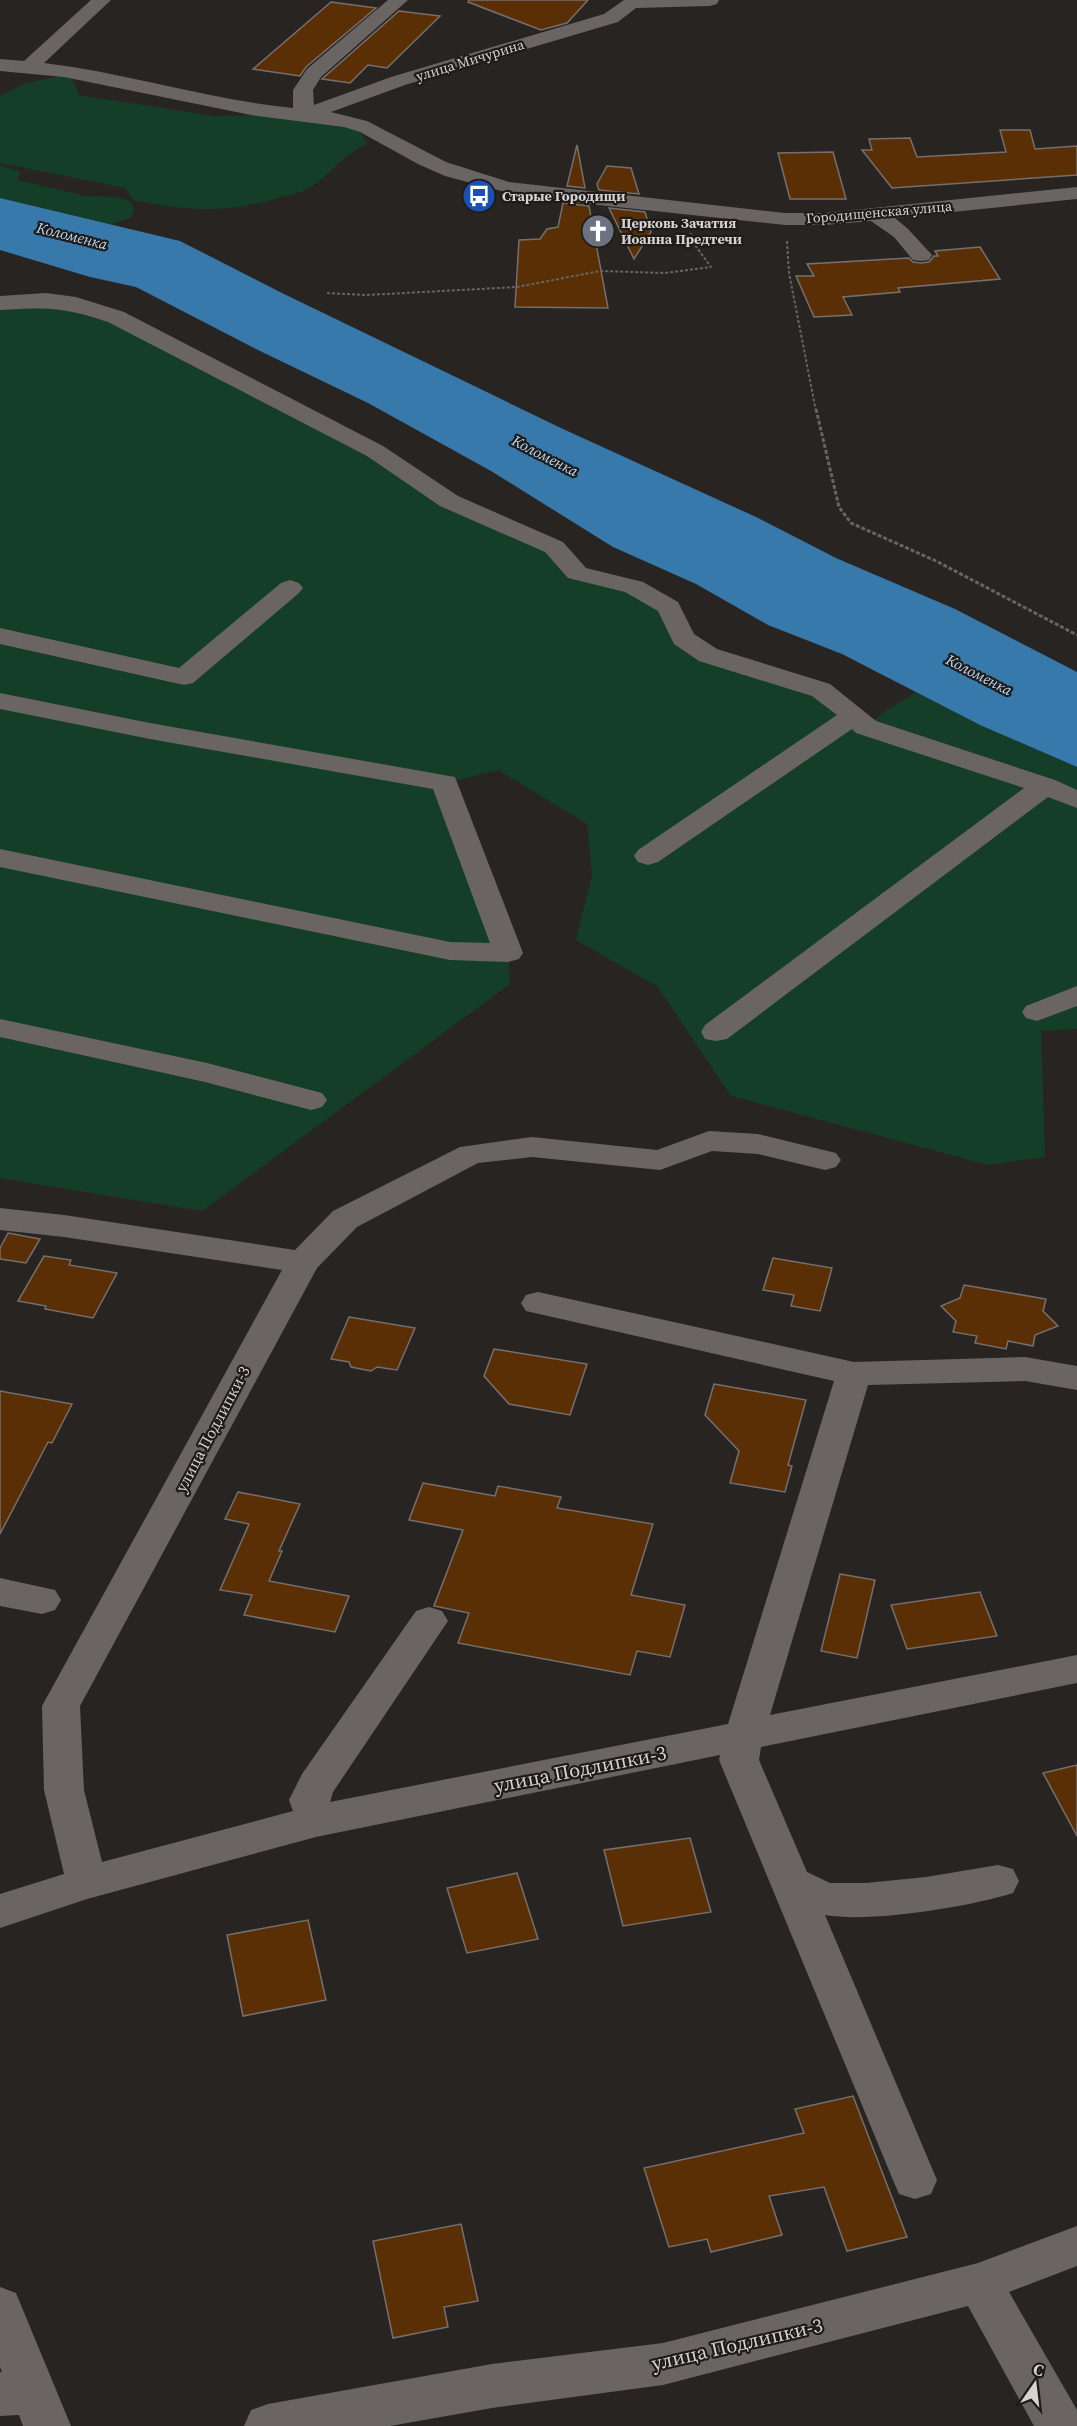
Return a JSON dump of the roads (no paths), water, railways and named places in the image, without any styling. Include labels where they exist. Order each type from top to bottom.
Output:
[{"type":"street","points":[[30,66],[102,0]]},
{"type":"street","points":[[300,116],[304,104],[303,90],[314,74],[399,0]]},
{"type":"street","points":[[637,1],[710,0]]},
{"type":"street","name":"улица Мичурина","points":[[300,116],[398,81],[611,18],[623,8],[637,1]]},
{"type":"street","name":"Городищенская улица","points":[[0,65],[30,66],[98,75],[187,97],[300,116],[334,119],[359,125],[412,154],[491,185],[680,208],[785,219],[825,219],[1077,193]]},
{"type":"street","points":[[359,125],[373,101],[398,81]]},
{"type":"street","points":[[876,214],[901,233],[921,255]]},
{"type":"street","points":[[0,303],[46,300],[76,304],[116,317],[375,450],[449,501],[554,547],[577,573],[634,587],[669,607],[683,638],[708,655],[821,690],[866,727],[1045,786],[1077,800]]},
{"type":"street","points":[[0,636],[184,677],[290,588]]},
{"type":"street","points":[[0,700],[150,731],[445,783],[508,953],[450,951],[0,858]]},
{"type":"street","points":[[648,856],[854,715]]},
{"type":"street","points":[[716,1032],[1045,786]]},
{"type":"street","points":[[1037,1012],[1077,995]]},
{"type":"street","points":[[0,1029],[207,1073],[310,1100]]},
{"type":"street","name":"улица Подлипки-3","points":[[87,1883],[64,1790],[61,1706],[303,1262],[345,1219],[471,1154],[532,1147],[660,1160],[709,1141],[758,1144],[825,1160]]},
{"type":"street","points":[[0,1219],[64,1226],[303,1262]]},
{"type":"street","points":[[538,1303],[854,1374],[1025,1369],[1077,1378]]},
{"type":"street","points":[[854,1374],[744,1736],[740,1760],[915,2180]]},
{"type":"street","points":[[0,1592],[42,1599]]},
{"type":"street","points":[[316,1821],[309,1800],[316,1785],[429,1621]]},
{"type":"street","name":"улица Подлипки-3","points":[[0,1911],[87,1883],[316,1821],[1077,1669]]},
{"type":"street","points":[[792,1884],[827,1899],[866,1900],[926,1894],[998,1881]]},
{"type":"street","name":"улица Подлипки-3","points":[[268,2426],[492,2386],[663,2364],[979,2283],[1077,2246]]},
{"type":"street","points":[[979,2283],[1060,2426]]},
{"type":"street","points":[[0,2308],[27,2404]]},
{"type":"water","name":"Коломенка","points":[[0,198],[180,241],[563,429],[756,517],[836,558],[955,609],[1077,672],[1077,767],[980,725],[842,654],[768,625],[696,584],[613,547],[491,471],[368,403],[136,287],[90,277],[0,250]]},
{"type":"place","name":"Старые Городищи","points":[[479,196]]},
{"type":"place","name":"Церковь Зачатия Иоанна Предтечи","points":[[598,231]]}]
